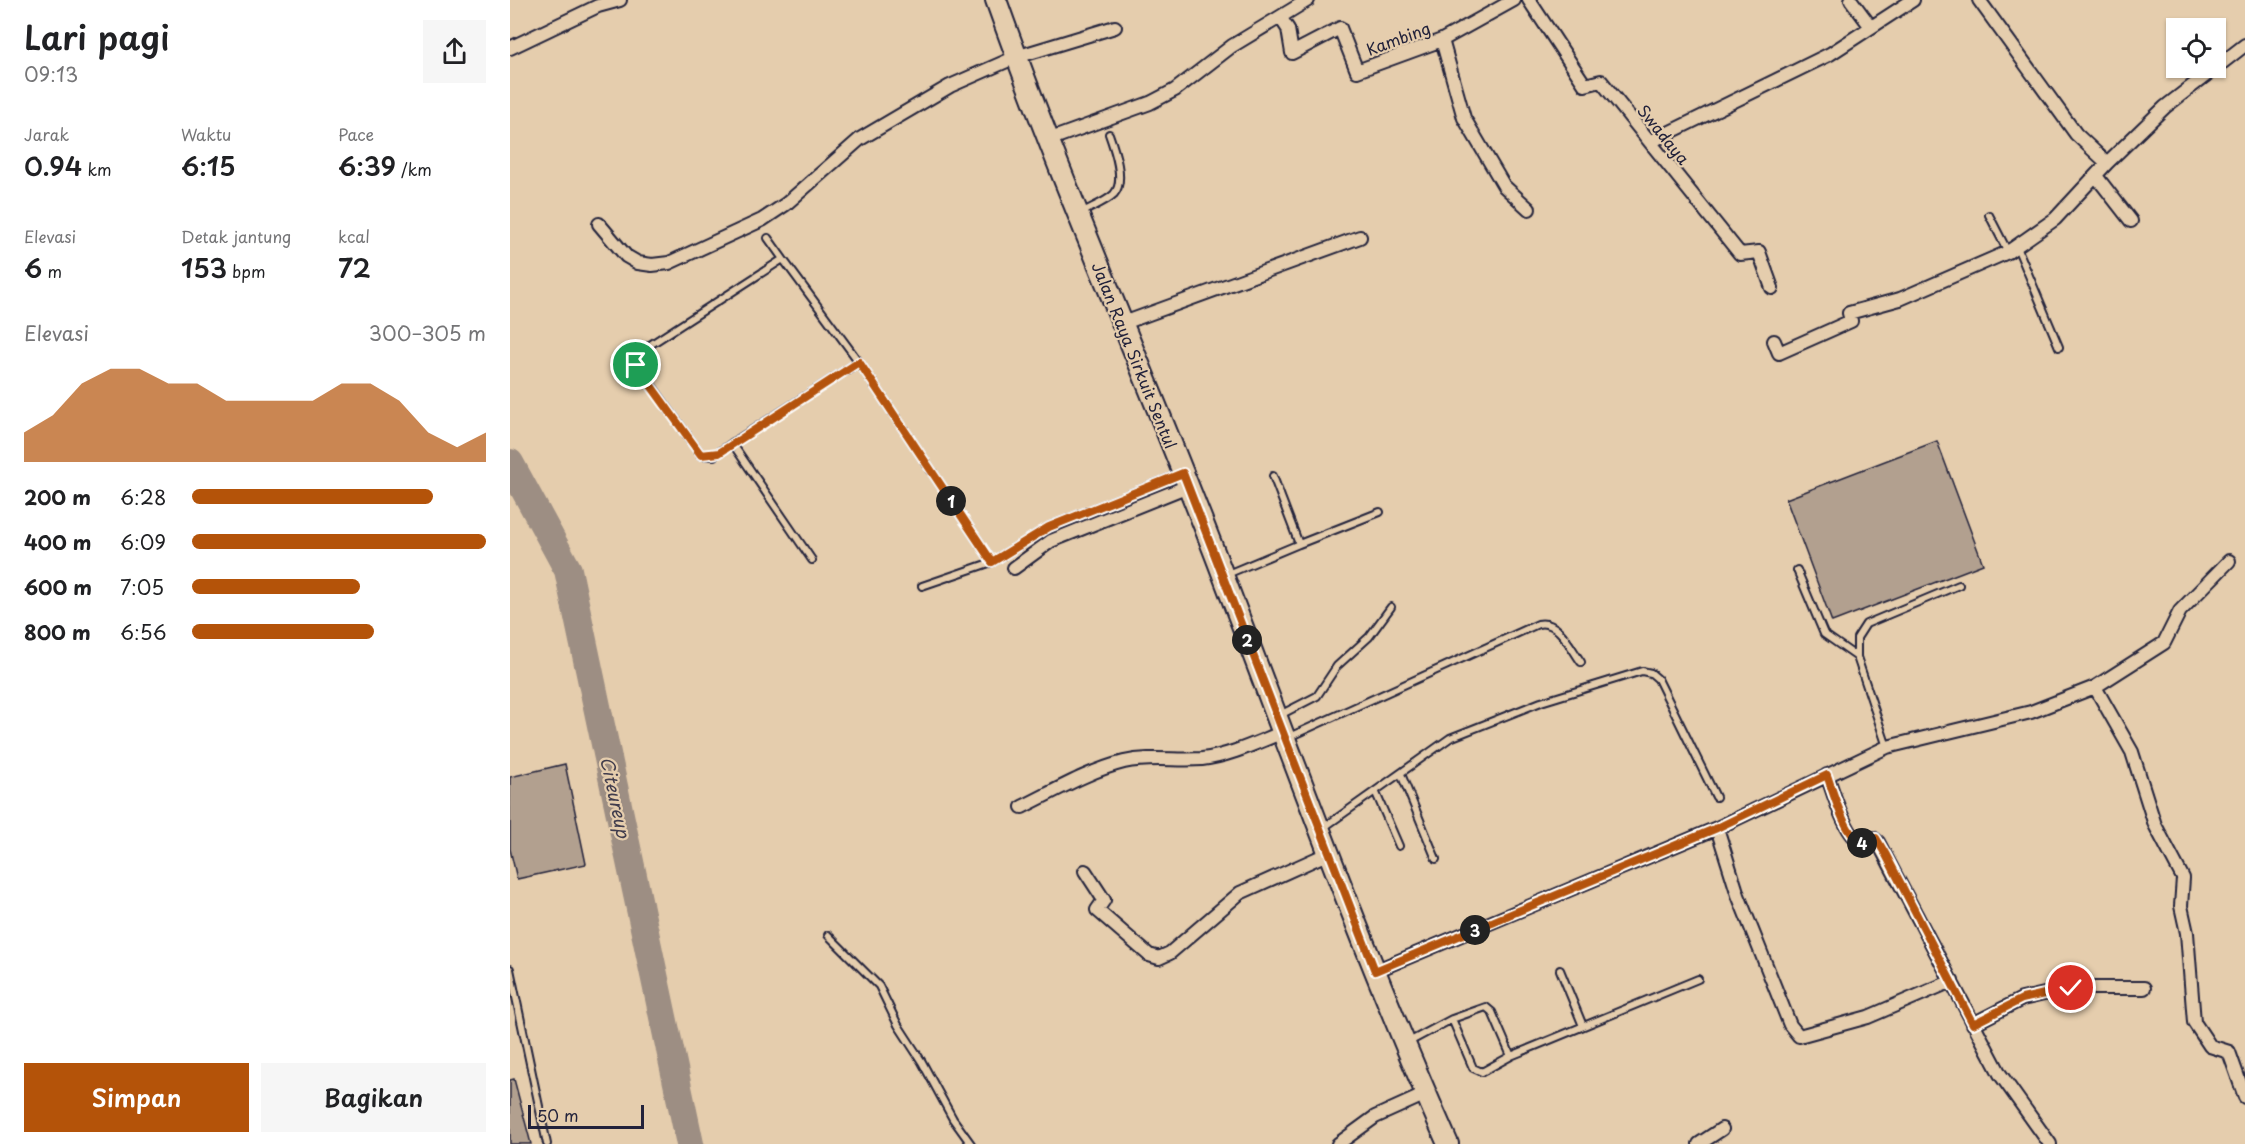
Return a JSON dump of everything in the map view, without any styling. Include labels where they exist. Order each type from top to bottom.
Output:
[{"type":"main road","name":"Jalan Raya Sirkuit Sentul","points":[[996,0],[1077,215],[1224,576],[1280,730],[1375,971],[1448,1144]]},
{"type":"street","points":[[510,48],[598,6],[620,0]]},
{"type":"street","points":[[1048,140],[1150,103],[1175,90],[1232,46],[1308,0]]},
{"type":"street","name":"Kambing","points":[[1280,18],[1288,29],[1292,53],[1340,28],[1356,71],[1442,40],[1514,0]]},
{"type":"street","name":"Swadaya","points":[[1529,0],[1585,85],[1601,81],[1740,254],[1759,252],[1772,288]]},
{"type":"street","points":[[1851,0],[1871,27]]},
{"type":"street","points":[[1650,142],[1830,54],[1913,0]]},
{"type":"street","points":[[1979,0],[2076,134],[2107,163]]},
{"type":"street","points":[[598,224],[626,256],[638,263],[669,263],[762,220],[786,204],[860,140],[950,86],[1016,57],[1115,27]]},
{"type":"street","points":[[1442,40],[1464,118],[1504,186],[1529,209]]},
{"type":"street","points":[[1774,341],[1779,353],[1851,321],[1849,313],[1900,299],[2012,250],[2055,219],[2107,163],[2165,107],[2245,45]]},
{"type":"street","points":[[2096,176],[2131,221]]},
{"type":"street","points":[[1121,324],[1360,237]]},
{"type":"street","points":[[1014,568],[1051,541],[1186,479]]},
{"type":"street","points":[[1375,971],[1717,828],[1887,747],[2031,712],[2095,687],[2164,643],[2180,611],[2229,561]]},
{"type":"street","points":[[2095,687],[2132,752],[2155,825],[2183,878],[2181,906],[2187,933],[2194,1022],[2210,1046],[2229,1052],[2245,1097]]},
{"type":"street","points":[[1022,807],[1089,775],[1122,763],[1158,758],[1204,759],[1238,750],[1280,730]]},
{"type":"street","points":[[1827,775],[1842,816],[1854,838],[1863,843],[1873,838],[1878,842],[2000,1074],[2050,1144]]},
{"type":"street","points":[[1717,828],[1738,895],[1790,1025],[1799,1036],[1868,1017],[1952,981]]},
{"type":"street","points":[[1085,871],[1104,900],[1097,910],[1149,955],[1159,958],[1170,953],[1240,893],[1329,853]]},
{"type":"street","points":[[1973,1024],[2022,999],[2071,988],[2144,988]]},
{"type":"street","points":[[1338,1144],[1375,1117],[1426,1094]]},
{"type":"street","points":[[1699,1144],[1722,1129]]},
{"type":"lane","points":[[1077,215],[1112,196],[1118,189],[1119,178],[1109,134]]},
{"type":"lane","points":[[1989,214],[2012,250],[2059,347]]},
{"type":"lane","points":[[768,238],[859,362],[992,562]]},
{"type":"lane","points":[[783,260],[636,354],[636,365],[701,455],[714,456],[859,362]]},
{"type":"lane","points":[[732,443],[812,560]]},
{"type":"lane","points":[[1273,476],[1299,544]]},
{"type":"lane","points":[[922,586],[992,562],[1049,527],[1186,479]]},
{"type":"lane","points":[[1224,576],[1380,512]]},
{"type":"lane","points":[[1797,570],[1820,629],[1826,637],[1857,657]]},
{"type":"lane","points":[[1887,747],[1857,657],[1857,638],[1866,624],[1959,585]]},
{"type":"lane","points":[[1280,730],[1317,696],[1337,666],[1369,638],[1391,607]]},
{"type":"lane","points":[[1280,730],[1538,624],[1547,623],[1556,626],[1581,662]]},
{"type":"lane","points":[[1320,830],[1376,793],[1431,749],[1466,731],[1541,702],[1647,671],[1660,684],[1716,797]]},
{"type":"lane","points":[[1401,774],[1436,860]]},
{"type":"lane","points":[[1376,793],[1399,846]]},
{"type":"lane","points":[[828,935],[879,986],[898,1025],[922,1062],[953,1119],[971,1144]]},
{"type":"lane","points":[[510,969],[547,1144]]},
{"type":"lane","points":[[1560,970],[1583,1026]]},
{"type":"lane","points":[[1452,1019],[1475,1071],[1482,1072],[1511,1056],[1698,980]]},
{"type":"lane","points":[[1405,1045],[1452,1019],[1483,1006],[1488,1007],[1511,1056]]},
{"type":"building","points":[[1937,441],[1983,564],[1832,622],[1786,499]]},
{"type":"building","points":[[565,764],[586,864],[517,879],[510,849],[510,777]]},
{"type":"building","points":[[514,1079],[531,1144],[510,1144],[510,1080]]},
{"type":"waterway","name":"Citeureup","points":[[510,463],[568,570],[690,1144]]},
{"type":"route","points":[[636,365],[701,455],[714,456],[859,362],[992,562],[1049,527],[1183,473],[1224,576],[1275,718],[1375,971],[1543,903],[1717,828],[1827,775],[1842,816],[1854,838],[1858,843],[1876,838],[1886,855],[1973,1024],[2022,999],[2071,988]]}]
